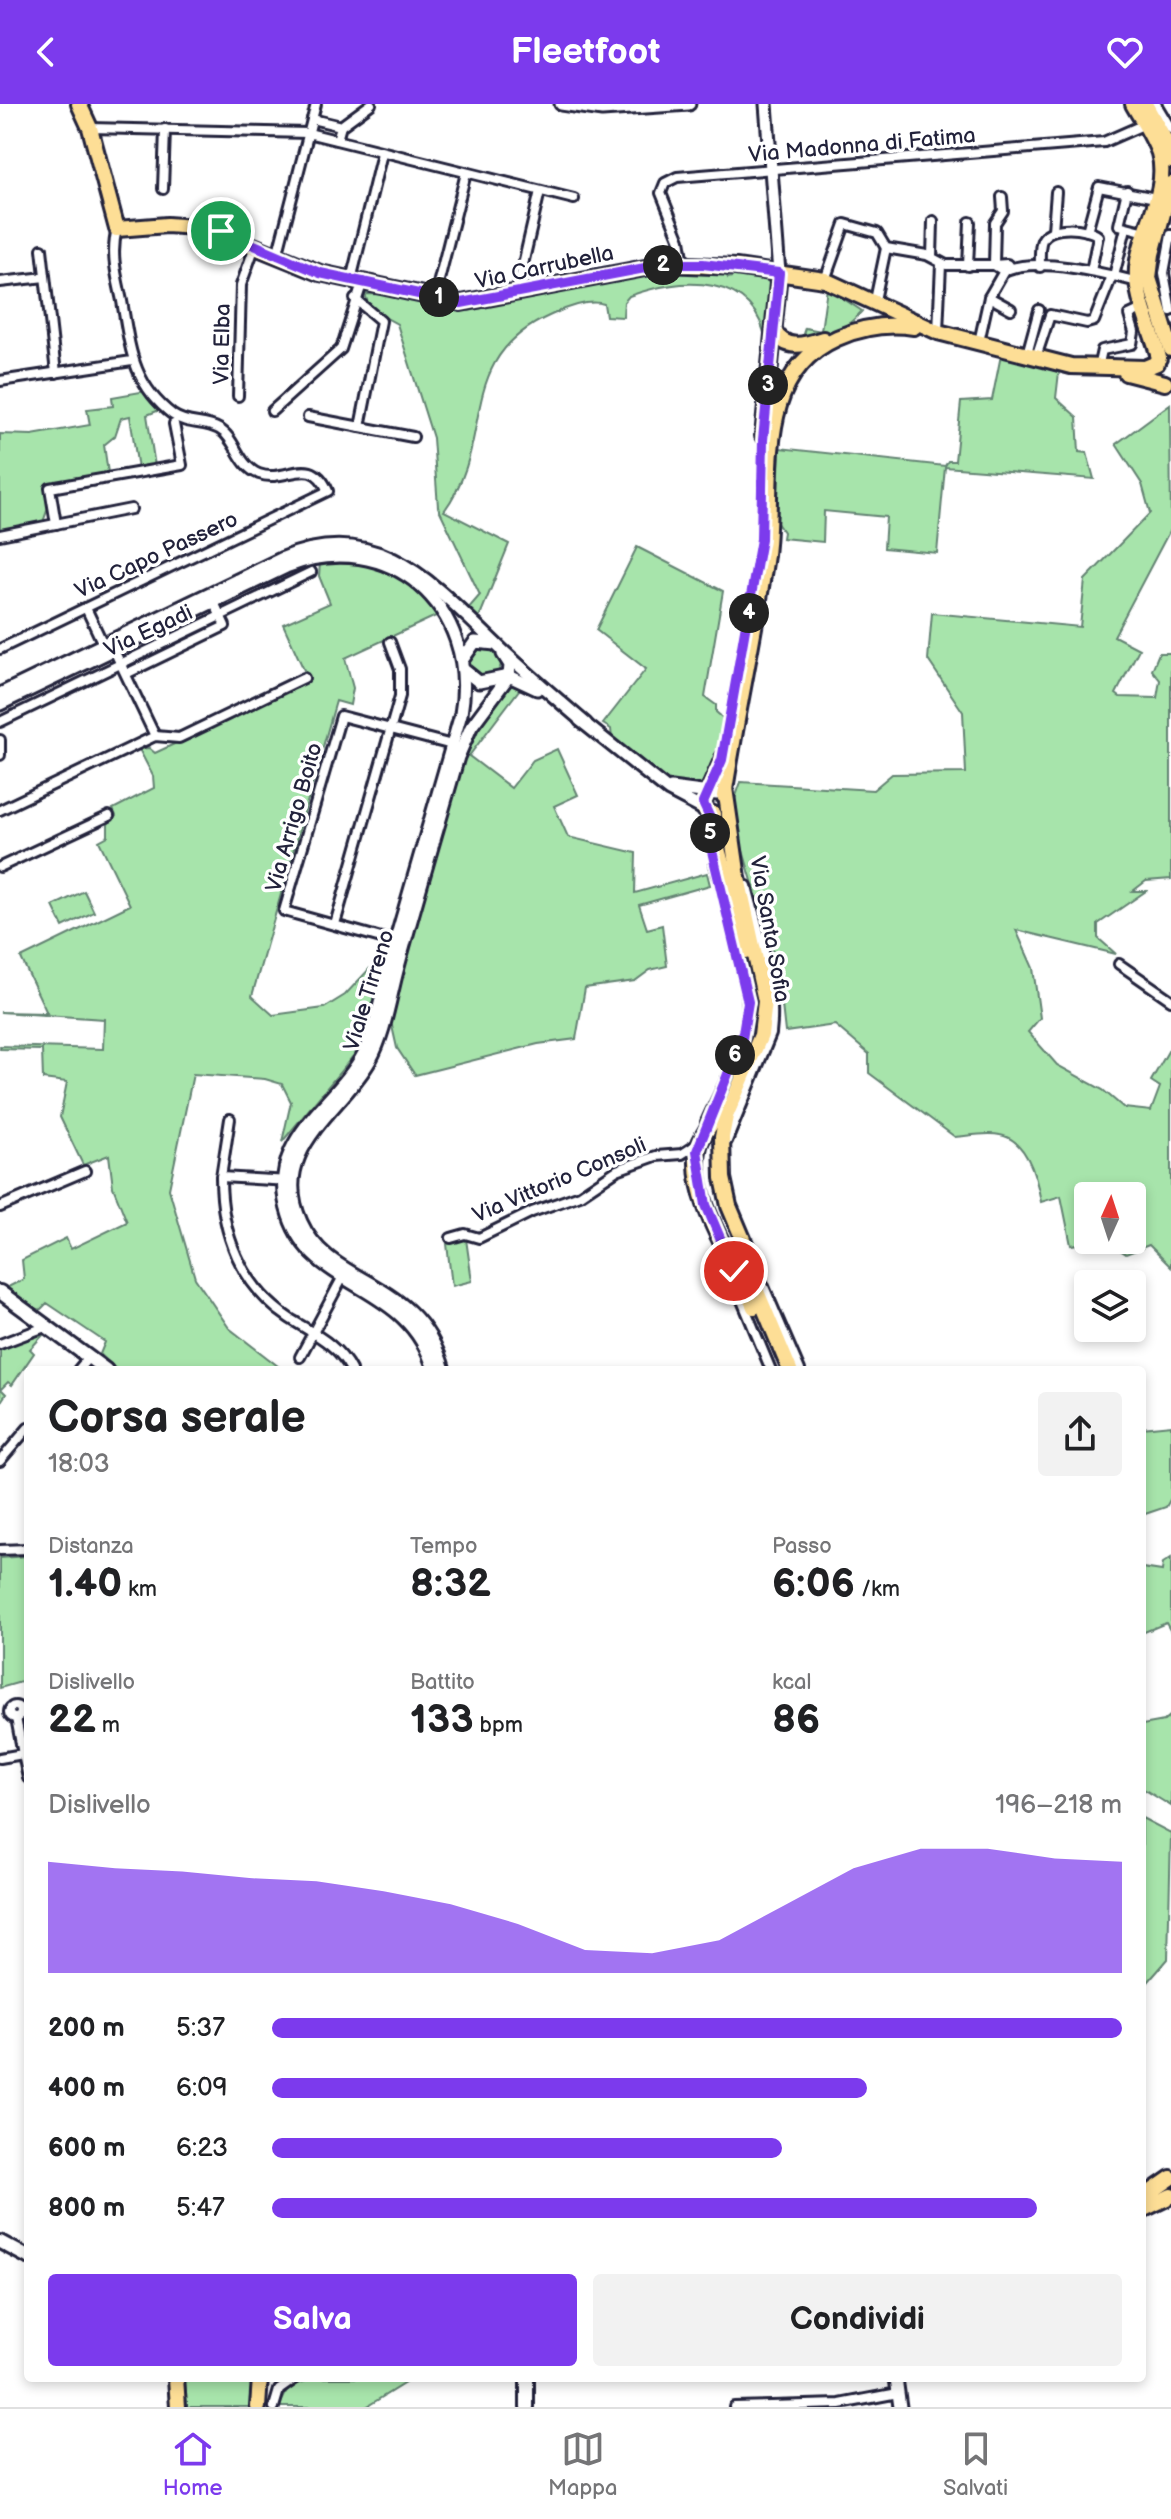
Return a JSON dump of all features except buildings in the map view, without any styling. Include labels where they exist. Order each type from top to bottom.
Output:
[{"type":"main road","points":[[79,104],[90,128],[117,229]]},
{"type":"main road","points":[[1133,104],[1145,124],[1161,164],[1138,282],[1154,303]]},
{"type":"main road","points":[[1145,104],[1166,142],[1171,161]]},
{"type":"main road","points":[[1169,388],[1158,374],[1165,355],[1149,270],[1171,184]]},
{"type":"main road","name":"Via Carrubella","points":[[117,229],[192,225],[221,231],[277,256],[356,282],[469,304],[684,263],[779,273],[825,280],[938,332],[1032,356],[1102,369]]},
{"type":"main road","points":[[713,800],[761,539],[763,440],[779,273]]},
{"type":"main road","points":[[774,331],[779,340],[798,346],[831,339],[858,320],[871,303]]},
{"type":"main road","name":"Via Santa Sofia","points":[[788,1366],[749,1283],[721,1244],[706,1205],[699,1170],[710,1136],[751,1041],[757,1002],[713,800],[767,554],[769,457],[775,421],[794,373],[831,339],[857,330],[882,325],[938,332]]},
{"type":"main road","points":[[1102,369],[1145,368],[1165,355]]},
{"type":"main road","points":[[1102,369],[1147,379],[1169,388]]},
{"type":"main road","name":"Via Santa Sofia","points":[[710,1136],[726,1116],[761,1035],[765,1011],[731,834],[713,800]]},
{"type":"main road","name":"Via Santa Sofia","points":[[710,1136],[722,1157],[725,1193],[753,1263],[749,1283],[780,1366]]},
{"type":"main road","points":[[0,1292],[101,1366]]},
{"type":"main road","points":[[1146,2195],[1171,2180]]},
{"type":"main road","points":[[1146,2208],[1171,2196]]},
{"type":"main road","points":[[0,2242],[24,2255]]},
{"type":"main road","points":[[174,2382],[177,2406]]},
{"type":"main road","points":[[527,2382],[527,2407]]},
{"type":"street","points":[[277,256],[316,104]]},
{"type":"street","points":[[337,140],[341,126],[371,104]]},
{"type":"street","points":[[561,104],[602,110],[689,104]]},
{"type":"street","points":[[766,104],[779,273]]},
{"type":"street","points":[[1156,104],[1169,123]]},
{"type":"street","points":[[312,119],[341,126]]},
{"type":"street","name":"Via Madonna di Fatima","points":[[684,263],[680,240],[661,187],[677,177],[1104,142],[1145,124]]},
{"type":"street","points":[[90,128],[308,133],[574,199]]},
{"type":"street","points":[[163,189],[165,129]]},
{"type":"street","points":[[272,411],[344,345],[382,153]]},
{"type":"street","points":[[435,296],[466,173]]},
{"type":"street","points":[[1087,231],[1099,187],[1156,198]]},
{"type":"street","points":[[520,293],[518,286],[540,191]]},
{"type":"street","points":[[1127,191],[1119,225],[1146,232]]},
{"type":"street","points":[[1053,230],[1056,192]]},
{"type":"street","points":[[994,265],[995,223],[1003,211],[1002,197]]},
{"type":"street","points":[[932,257],[933,221]]},
{"type":"street","points":[[968,266],[970,222]]},
{"type":"street","points":[[825,280],[845,224],[877,233],[886,248],[871,303]]},
{"type":"street","points":[[1032,356],[1050,315],[1087,323],[1094,321],[1103,306],[1126,228]]},
{"type":"street","points":[[0,381],[132,361],[116,279],[114,241],[117,229]]},
{"type":"street","points":[[1040,267],[1042,239],[1053,230],[1087,231],[1098,236],[1091,271]]},
{"type":"street","points":[[1102,369],[1102,350],[1132,344],[1134,332],[1129,315],[1154,303],[1164,273],[1171,235]]},
{"type":"street","name":"Via Elba","points":[[238,396],[241,285],[255,246]]},
{"type":"street","points":[[886,248],[932,257],[941,264],[994,265],[1007,270],[1040,267],[1091,271],[1138,282]]},
{"type":"street","points":[[42,249],[56,373]]},
{"type":"street","points":[[938,332],[941,264]]},
{"type":"street","points":[[979,342],[989,297],[1007,270]]},
{"type":"street","points":[[0,282],[45,277]]},
{"type":"street","points":[[989,297],[1011,309]]},
{"type":"street","points":[[355,299],[381,321],[360,427]]},
{"type":"street","points":[[1154,303],[1171,311]]},
{"type":"street","points":[[1032,356],[1039,310]]},
{"type":"street","name":"Via Capo Passero","points":[[0,649],[328,491],[319,477],[309,472],[268,476],[253,471],[221,429],[180,420],[172,414],[149,390],[132,361]]},
{"type":"street","points":[[308,417],[413,437]]},
{"type":"street","points":[[56,524],[50,488],[182,465],[174,424]]},
{"type":"street","points":[[0,535],[131,509]]},
{"type":"street","name":"Viale Tirreno","points":[[4,697],[211,597],[318,557],[355,556],[403,568],[427,580],[586,724]]},
{"type":"street","name":"Viale Tirreno","points":[[403,568],[444,613],[463,664],[463,700],[456,746],[377,1023],[362,1055],[297,1137],[287,1210],[297,1234],[315,1258],[396,1297],[415,1315],[432,1339],[442,1366]]},
{"type":"street","name":"Via Egadi","points":[[0,722],[311,572]]},
{"type":"street","points":[[126,674],[225,626],[211,597]]},
{"type":"street","points":[[86,608],[126,674],[155,736]]},
{"type":"street","points":[[335,924],[391,727],[401,678],[390,642]]},
{"type":"street","points":[[503,676],[505,665],[500,649],[475,642],[465,651],[463,664],[479,682],[503,676],[530,684],[586,724],[669,791],[713,800]]},
{"type":"street","name":"Viale Tirreno","points":[[456,746],[503,676]]},
{"type":"street","points":[[0,810],[155,736],[179,738],[304,678]]},
{"type":"street","name":"Via Arrigo Boito","points":[[391,727],[342,715],[284,911],[400,943]]},
{"type":"street","points":[[391,727],[456,746]]},
{"type":"street","points":[[0,740],[0,755]]},
{"type":"street","points":[[660,782],[713,800]]},
{"type":"street","points":[[1,864],[109,816]]},
{"type":"street","points":[[722,1157],[771,1034],[774,1008],[769,971],[731,834]]},
{"type":"street","points":[[1119,964],[1171,1000]]},
{"type":"street","points":[[230,1119],[221,1177],[225,1225],[243,1269],[270,1303],[338,1351],[348,1366]]},
{"type":"street","points":[[699,1170],[682,1154],[710,1136]]},
{"type":"street","name":"Via Vittorio Consoli","points":[[451,1238],[465,1234],[479,1238],[532,1212],[580,1195],[617,1170],[656,1156],[682,1154]]},
{"type":"street","points":[[0,1207],[85,1171]]},
{"type":"street","points":[[221,1177],[290,1181]]},
{"type":"street","points":[[721,1244],[769,1366]]},
{"type":"street","points":[[753,1263],[798,1366]]},
{"type":"street","points":[[300,1357],[345,1273]]},
{"type":"street","name":"Viale Tirreno","points":[[345,1273],[403,1315],[425,1345],[433,1366]]},
{"type":"street","points":[[0,1344],[45,1327]]},
{"type":"street","points":[[81,1366],[89,1357]]},
{"type":"street","points":[[0,1461],[24,1433]]},
{"type":"street","points":[[0,1550],[24,1549]]},
{"type":"street","points":[[16,1718],[24,1759]]},
{"type":"street","points":[[0,1758],[23,1754]]},
{"type":"street","points":[[274,2407],[279,2390],[290,2382]]},
{"type":"street","points":[[897,2382],[900,2407]]},
{"type":"street","points":[[734,2407],[838,2405],[898,2393]]},
{"type":"green space","points":[[694,268],[725,271],[728,278],[732,277],[731,271],[765,277],[772,288],[766,342],[759,320],[747,303],[732,292],[693,284],[671,285],[629,296],[624,302],[623,317],[606,316],[604,304],[598,303],[584,303],[563,310],[520,333],[500,354],[488,377],[460,484],[444,511],[509,544],[479,618],[467,610],[480,595],[438,507],[433,438],[397,324],[370,309],[365,294],[416,295],[469,311],[642,272]]},
{"type":"green space","points":[[827,288],[862,311],[835,332],[819,337],[802,337],[805,328],[821,331]]},
{"type":"green space","points":[[1001,355],[1059,372],[1056,398],[1077,417],[1079,452],[1087,453],[1094,479],[945,467],[937,553],[884,548],[886,517],[824,511],[823,542],[782,538],[783,532],[777,523],[780,448],[945,466],[948,461],[955,461],[961,402],[992,400]]},
{"type":"green space","points":[[146,391],[162,409],[147,415],[155,466],[138,469],[130,416],[121,418],[115,436],[104,445],[108,473],[48,483],[49,505],[43,522],[0,530],[0,434],[32,435],[90,425],[87,409],[113,406],[112,397]]},
{"type":"green space","points":[[1170,404],[1171,528],[1114,636],[1139,649],[1116,694],[1120,697],[1157,698],[1160,680],[1152,670],[1159,653],[1171,653],[1171,879],[1146,881],[1133,891],[1146,891],[1098,924],[1098,938],[1116,954],[1016,930],[1033,968],[1040,1018],[1028,1032],[1057,1065],[1103,1090],[1124,1108],[1151,1111],[1160,1087],[1151,1081],[1171,1046],[1171,1267],[1149,1245],[1146,1246],[1146,1182],[1074,1182],[1074,1245],[1071,1245],[1061,1196],[1041,1202],[1030,1162],[1010,1138],[989,1134],[955,1137],[869,1073],[869,1054],[835,1025],[785,1032],[778,969],[731,810],[741,782],[873,790],[892,774],[966,773],[963,712],[928,660],[932,613],[1080,627],[1085,580],[1150,513],[1142,484],[1116,444]]},
{"type":"green space","points":[[637,547],[723,591],[705,697],[716,705],[716,712],[724,719],[714,766],[704,781],[696,786],[671,784],[612,739],[611,729],[603,724],[646,669],[596,630]]},
{"type":"green space","points":[[333,560],[364,565],[392,575],[417,591],[438,615],[345,658],[353,688],[350,705],[336,701],[252,996],[273,1015],[324,1008],[345,995],[388,949],[359,1049],[282,1142],[291,1102],[282,1084],[265,1079],[193,1074],[169,1189],[195,1278],[229,1328],[278,1366],[113,1366],[100,1354],[105,1342],[47,1303],[33,1311],[6,1288],[24,1279],[22,1260],[66,1238],[71,1249],[127,1222],[113,1187],[109,1155],[83,1165],[60,1117],[67,1082],[43,1079],[42,1050],[0,1049],[0,1046],[103,1049],[104,1019],[0,1012],[47,1013],[21,958],[130,905],[99,841],[108,836],[108,824],[116,816],[113,809],[154,788],[153,776],[139,749],[149,748],[155,753],[309,681],[283,624],[330,603],[319,576],[320,562]]},
{"type":"green space","points":[[485,646],[496,651],[501,662],[496,673],[485,678],[474,673],[469,662],[474,651]]},
{"type":"green space","points":[[513,683],[522,686],[469,756],[511,788],[533,760],[557,749],[578,795],[554,806],[568,837],[636,853],[635,893],[707,873],[710,885],[639,905],[647,929],[662,925],[667,966],[650,970],[635,981],[585,988],[576,1039],[538,1044],[415,1075],[397,1048],[392,1026],[386,1027],[461,767],[481,724]]},
{"type":"green space","points":[[84,891],[94,912],[63,927],[53,906]]},
{"type":"green space","points":[[466,1239],[472,1281],[452,1286],[447,1244]]},
{"type":"green space","points":[[44,1334],[30,1349],[34,1353],[12,1385],[8,1382],[1,1389],[6,1394],[0,1403],[0,1348]]},
{"type":"green space","points":[[1171,1425],[1171,1498],[1166,1507],[1146,1514],[1146,1428]]},
{"type":"green space","points":[[24,1556],[24,1681],[0,1688],[0,1558]]},
{"type":"green space","points":[[1171,1558],[1171,1632],[1166,1623],[1146,1631],[1146,1569],[1162,1571],[1163,1563]]},
{"type":"green space","points":[[1171,1715],[1171,1806],[1146,1790],[1146,1724],[1164,1721]]},
{"type":"green space","points":[[1146,1820],[1171,1833],[1168,1959],[1146,1984]]},
{"type":"green space","points":[[185,2382],[252,2382],[250,2407],[187,2407]]},
{"type":"green space","points":[[303,2382],[407,2382],[366,2407],[279,2407],[289,2387]]},
{"type":"route","points":[[221,231],[320,273],[469,304],[666,264],[703,264],[779,273],[763,440],[761,539],[722,760],[703,803],[709,816],[712,851],[748,1002],[742,1039],[704,1127],[697,1151],[706,1205],[734,1271]]}]
